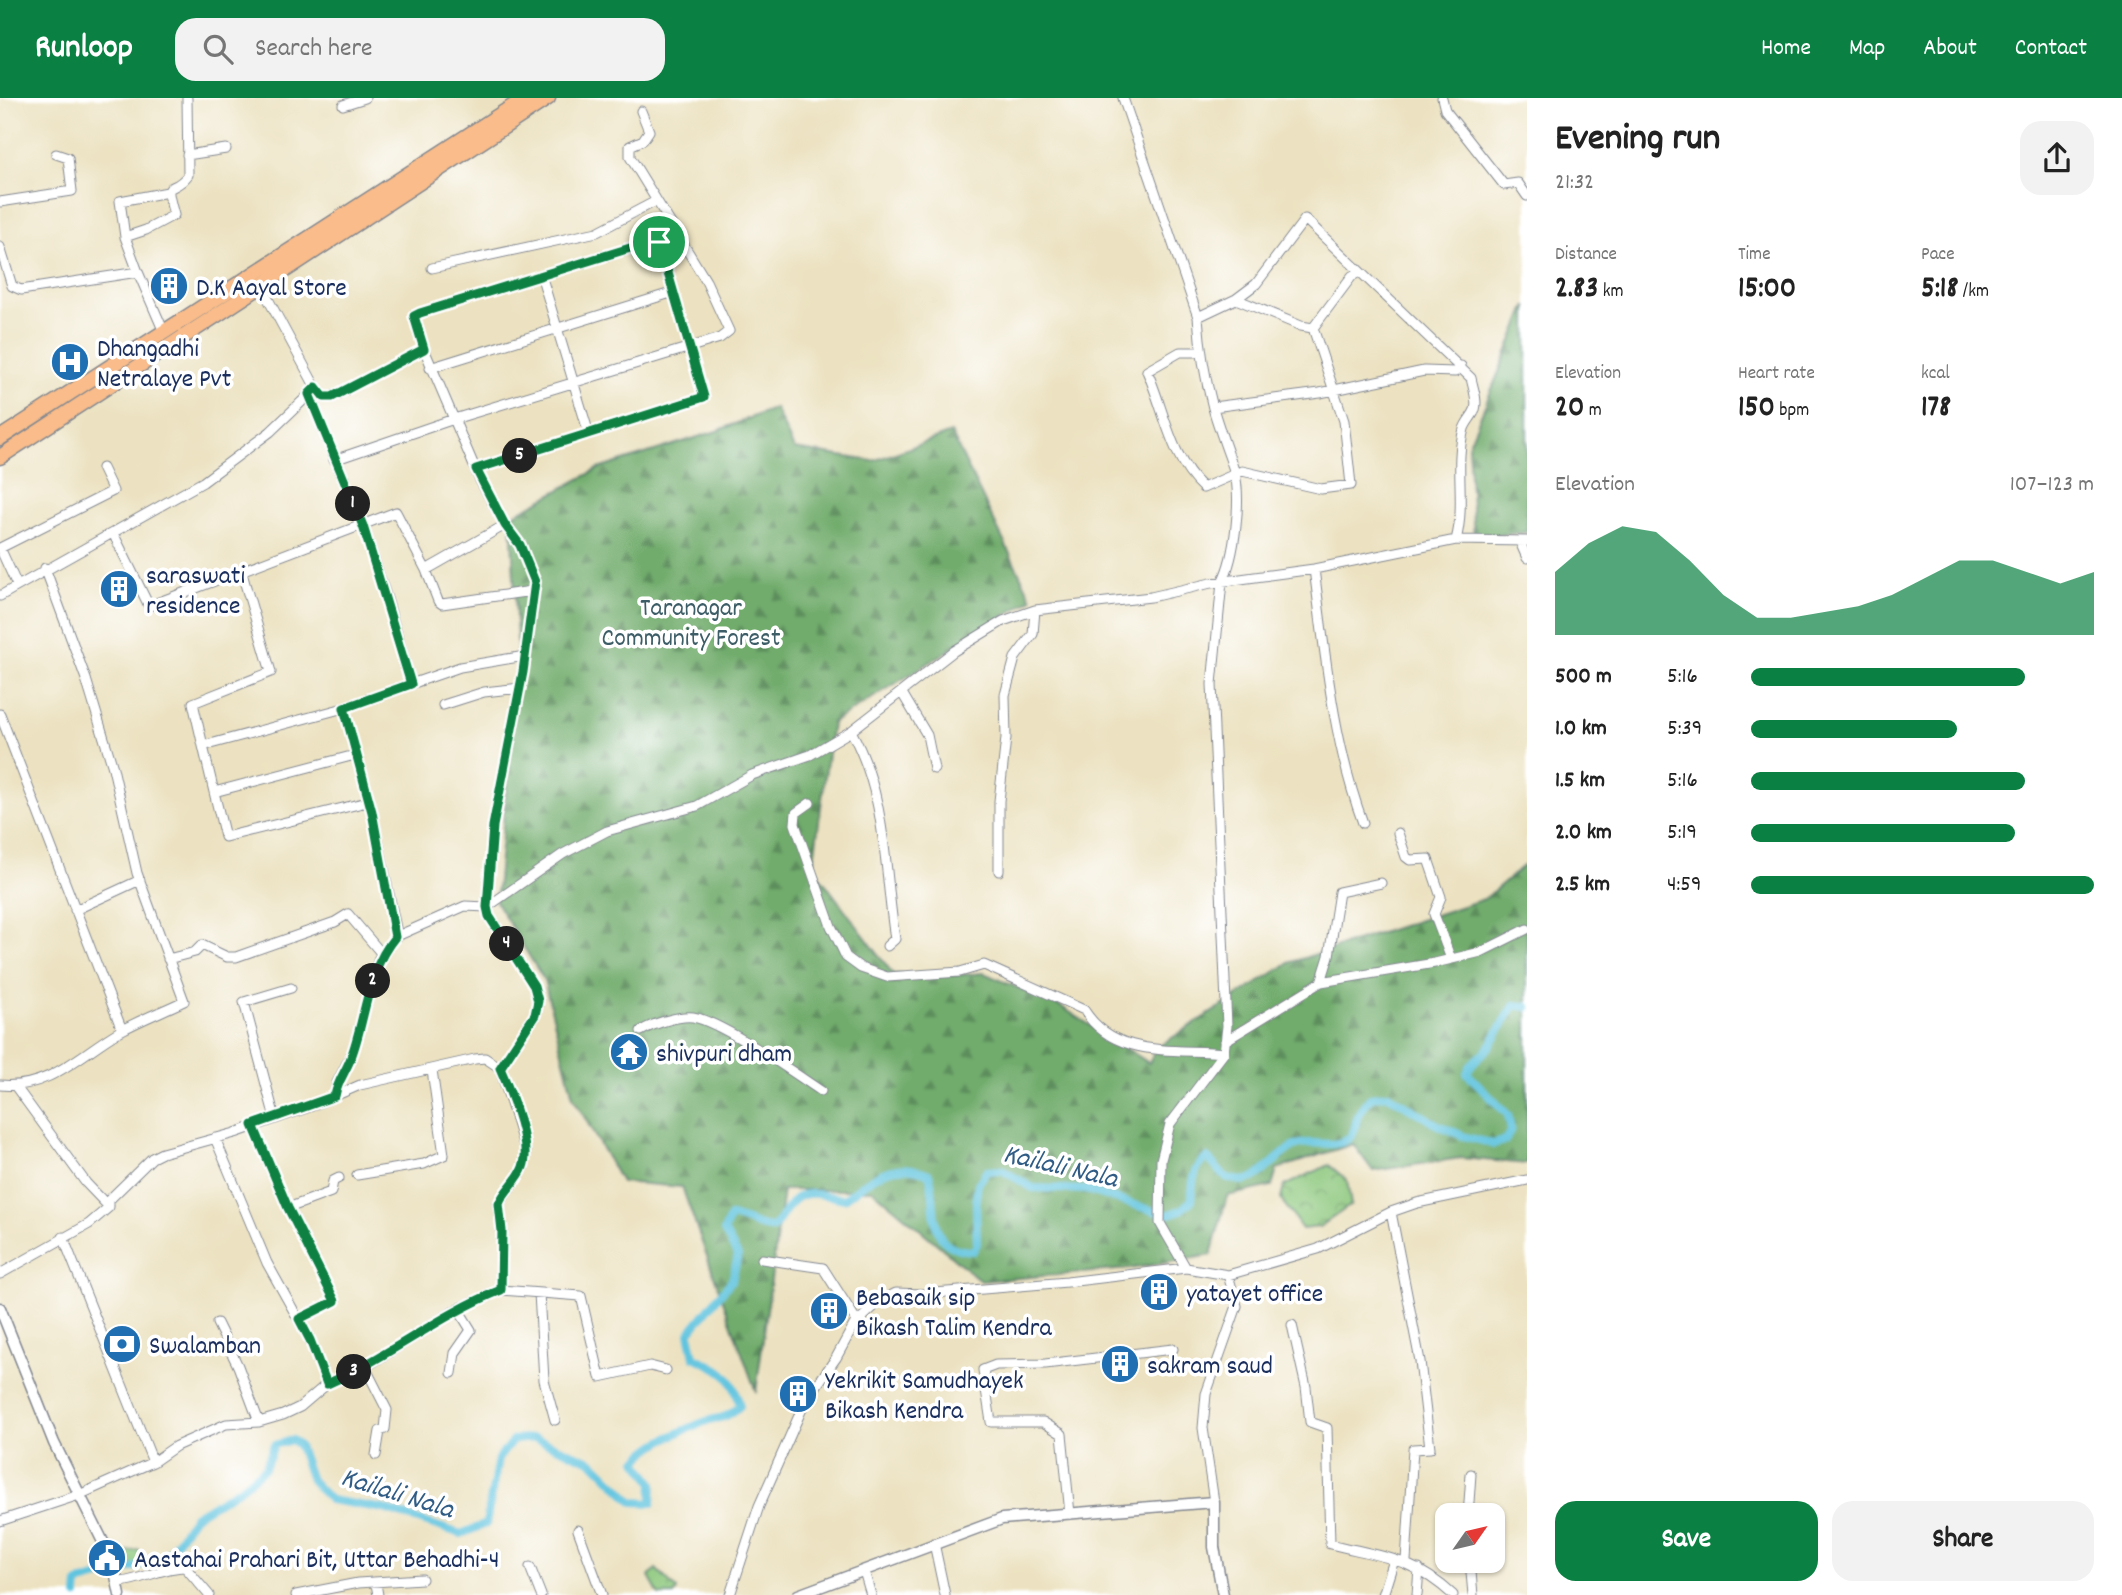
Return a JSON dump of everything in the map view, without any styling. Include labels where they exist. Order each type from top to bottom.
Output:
[{"type":"highway","points":[[0,438],[526,98]]},
{"type":"highway","points":[[0,457],[548,98]]},
{"type":"street","points":[[125,237],[146,230],[174,215],[168,192],[170,186],[187,178],[187,98]]},
{"type":"street","points":[[343,105],[365,98]]},
{"type":"street","points":[[1123,98],[1198,317],[1201,352],[1213,407],[1234,472],[1236,525],[1228,571],[1222,582],[1212,684],[1227,1026],[1224,1053],[1170,1124],[1161,1160],[1163,1198],[1160,1223],[1186,1268]]},
{"type":"street","points":[[1441,98],[1445,110],[1504,185],[1518,183],[1527,196]]},
{"type":"street","points":[[334,460],[454,419],[720,338],[729,331],[706,281],[630,157],[630,146],[643,140],[649,131],[641,111]]},
{"type":"street","points":[[187,155],[226,149]]},
{"type":"street","points":[[0,202],[72,191],[68,158],[56,154]]},
{"type":"street","points":[[164,332],[125,237],[120,201],[168,192]]},
{"type":"street","points":[[432,268],[597,232],[656,201]]},
{"type":"street","points":[[1198,317],[1236,299],[1256,284],[1305,219],[1471,378],[1476,398],[1475,411],[1464,426],[1460,450],[1462,517],[1456,540]]},
{"type":"street","points":[[476,469],[701,400],[705,395],[659,242],[656,240],[414,316],[430,368],[476,469],[533,573],[533,592],[520,688],[493,826],[487,907],[489,916],[534,986],[538,1001],[535,1015],[500,1068]]},
{"type":"street","points":[[0,247],[12,286],[21,290],[138,272]]},
{"type":"street","points":[[1313,328],[1352,276],[1359,272],[1362,274]]},
{"type":"street","points":[[254,274],[312,391],[334,460],[363,526],[411,684]]},
{"type":"street","points":[[542,278],[555,330],[589,434]]},
{"type":"street","points":[[430,368],[674,292]]},
{"type":"street","points":[[1236,299],[1301,326],[1313,328]]},
{"type":"street","points":[[1201,352],[1180,352],[1147,371],[1177,452],[1195,481],[1203,488],[1234,472],[1242,471],[1321,489],[1351,485],[1344,421],[1313,328]]},
{"type":"street","points":[[312,391],[324,397],[332,397],[424,349]]},
{"type":"street","points":[[1213,407],[1334,390],[1424,371],[1455,372],[1461,366]]},
{"type":"street","points":[[0,596],[45,568],[202,482],[270,432],[312,391]]},
{"type":"street","points":[[17,585],[0,548],[113,492],[102,468]]},
{"type":"street","points":[[113,533],[149,606],[396,512],[426,570],[438,601],[442,604],[533,592]]},
{"type":"street","points":[[426,570],[505,525]]},
{"type":"street","points":[[335,1096],[337,1083],[349,1063],[382,954],[395,937],[465,906],[487,907],[563,854],[607,831],[697,806],[736,783],[810,755],[851,731],[954,651],[1003,621],[1035,610],[1151,597],[1222,582],[1314,569],[1456,540],[1524,541],[1527,558]]},
{"type":"street","points":[[0,1085],[16,1087],[41,1081],[65,1070],[122,1030],[184,1001],[140,880],[113,768],[69,625],[45,568]]},
{"type":"street","points":[[1314,569],[1331,694],[1352,791],[1363,823]]},
{"type":"street","points":[[241,570],[271,672],[193,703],[225,837],[367,802]]},
{"type":"street","points":[[999,872],[999,801],[1006,738],[1005,695],[1015,658],[1032,634],[1035,610]]},
{"type":"street","points":[[202,746],[344,708],[460,667],[525,656]]},
{"type":"street","points":[[443,705],[484,692],[520,688]]},
{"type":"street","points":[[902,693],[927,735],[934,769]]},
{"type":"street","points":[[344,708],[367,802],[372,812],[395,937]]},
{"type":"street","points":[[0,714],[122,1030]]},
{"type":"street","points":[[851,731],[874,783],[883,822],[895,939],[887,946]]},
{"type":"street","points":[[214,792],[355,755]]},
{"type":"street","points":[[810,803],[796,813],[795,824],[831,926],[846,957],[861,968],[887,977],[960,972],[984,965],[1084,1010],[1092,1024],[1118,1042],[1143,1048],[1224,1053]]},
{"type":"street","points":[[1398,833],[1406,858],[1428,859],[1441,897],[1434,914],[1451,959]]},
{"type":"street","points":[[75,910],[140,880]]},
{"type":"street","points":[[1321,982],[1329,956],[1339,892],[1381,883]]},
{"type":"street","points":[[168,959],[195,952],[202,945],[227,957],[236,957],[335,922],[348,914],[382,954]]},
{"type":"street","points":[[1225,1041],[1321,982],[1480,952],[1527,929]]},
{"type":"street","points":[[275,1118],[244,1002],[291,988]]},
{"type":"street","points":[[641,1031],[649,1026],[692,1017],[761,1053],[821,1091]]},
{"type":"street","points":[[0,1274],[89,1224],[109,1207],[109,1200],[152,1158],[275,1118],[360,1085],[485,1058],[500,1068],[513,1100],[526,1152],[523,1169],[499,1204],[502,1231],[501,1290]]},
{"type":"street","points":[[357,1175],[424,1164],[444,1155],[432,1070]]},
{"type":"street","points":[[16,1087],[86,1183],[109,1207]]},
{"type":"street","points":[[253,1125],[288,1208],[335,1301],[299,1319]]},
{"type":"street","points":[[215,1138],[267,1263],[310,1340],[327,1384]]},
{"type":"street","points":[[288,1208],[331,1192],[333,1181],[339,1178]]},
{"type":"street","points":[[730,1595],[741,1555],[782,1449],[805,1402],[858,1323],[880,1301],[896,1293],[923,1294],[1054,1283],[1186,1268],[1228,1275],[1318,1249],[1391,1212],[1417,1203],[1527,1180]]},
{"type":"street","points":[[1391,1212],[1420,1361],[1430,1448],[1413,1449],[1406,1561]]},
{"type":"street","points":[[63,1237],[153,1462]]},
{"type":"street","points":[[762,1259],[823,1268],[858,1323]]},
{"type":"street","points":[[1223,1595],[1214,1547],[1214,1502],[1203,1428],[1206,1394],[1237,1306],[1228,1275]]},
{"type":"street","points":[[0,1521],[79,1495],[153,1462],[176,1446],[226,1424],[259,1422],[300,1407],[327,1384],[365,1367],[458,1309],[501,1290],[581,1296],[600,1377],[650,1366],[666,1370]]},
{"type":"street","points":[[539,1293],[542,1368],[555,1420]]},
{"type":"street","points":[[0,1308],[54,1443],[113,1562],[121,1595]]},
{"type":"street","points":[[452,1373],[455,1353],[471,1330],[458,1309]]},
{"type":"street","points":[[217,1323],[238,1367],[259,1422]]},
{"type":"street","points":[[1292,1325],[1307,1387],[1310,1422],[1327,1428],[1330,1544],[1406,1561],[1453,1595]]},
{"type":"street","points":[[1070,1514],[1062,1434],[1042,1422],[991,1422],[983,1370],[996,1365],[1045,1364],[1173,1349]]},
{"type":"street","points":[[365,1367],[387,1410],[385,1429],[380,1431],[376,1455]]},
{"type":"street","points":[[1469,1503],[1471,1474]]},
{"type":"street","points":[[798,1595],[1002,1519],[1214,1502]]},
{"type":"street","points":[[578,1530],[602,1595]]},
{"type":"street","points":[[934,1544],[945,1595]]},
{"type":"street","points":[[1383,1595],[1394,1560]]},
{"type":"street","points":[[530,1566],[541,1595]]},
{"type":"street","points":[[119,1581],[143,1578],[172,1567],[185,1567],[209,1595]]},
{"type":"street","points":[[1417,1595],[1419,1569]]},
{"type":"street","points":[[864,1571],[871,1595]]},
{"type":"street","points":[[1471,1573],[1473,1595]]},
{"type":"street","points":[[296,1595],[358,1583],[376,1584],[422,1579]]},
{"type":"street","points":[[376,1584],[378,1595]]},
{"type":"green space","points":[[1527,305],[1527,532],[1474,537],[1468,446]]},
{"type":"green space","name":"Taranagar Community Forest","points":[[775,408],[794,449],[873,461],[951,433],[1032,599],[832,723],[813,867],[893,974],[929,977],[984,973],[1060,1006],[1149,1063],[1158,1047],[1289,963],[1484,899],[1527,863],[1527,1164],[1461,1158],[1373,1171],[1353,1144],[1277,1169],[1272,1186],[1227,1196],[1211,1255],[1129,1269],[981,1281],[873,1190],[783,1190],[756,1392],[682,1187],[621,1182],[573,1097],[544,980],[496,902],[518,659],[511,516],[598,469],[717,431]]},
{"type":"green space","points":[[1329,1165],[1347,1180],[1351,1205],[1319,1227],[1302,1229],[1281,1199],[1284,1186]]},
{"type":"green space","points":[[139,1550],[146,1563],[122,1568],[117,1553]]},
{"type":"green space","points":[[656,1569],[677,1590],[674,1595],[659,1595],[649,1577]]},
{"type":"waterway","name":"Kailali Nala","points":[[77,1595],[78,1583],[158,1561],[171,1550],[194,1516],[238,1490],[265,1468],[274,1445],[292,1440],[299,1446],[311,1480],[330,1500],[384,1509],[461,1534],[486,1524],[498,1459],[513,1440],[534,1438],[593,1462],[633,1502],[652,1503],[653,1483],[637,1461],[643,1454],[665,1439],[706,1421],[724,1417],[740,1406],[734,1387],[725,1374],[694,1357],[689,1333],[732,1280],[738,1256],[724,1231],[730,1217],[774,1228],[795,1199],[809,1194],[844,1199],[874,1177],[905,1168],[929,1174],[936,1224],[946,1243],[957,1249],[973,1251],[977,1244],[978,1184],[987,1171],[1002,1170],[1033,1188],[1086,1190],[1167,1215],[1181,1210],[1192,1200],[1196,1171],[1207,1158],[1226,1177],[1247,1180],[1263,1172],[1295,1146],[1308,1143],[1336,1144],[1351,1137],[1359,1112],[1371,1097],[1389,1095],[1436,1124],[1463,1136],[1493,1144],[1505,1141],[1511,1130],[1508,1115],[1467,1073],[1489,1047],[1515,1005],[1527,1007]]},
{"type":"place","name":"D.K Aayal Store","points":[[169,286]]},
{"type":"place","name":"Dhangadhi Netralaye Pvt","points":[[70,362]]},
{"type":"place","name":"saraswati residence","points":[[119,589]]},
{"type":"place","name":"shivpuri dham","points":[[629,1052]]},
{"type":"place","name":"yatayet office","points":[[1159,1292]]},
{"type":"place","name":"Bebasaik sip Bikash Talim Kendra","points":[[829,1311]]},
{"type":"place","name":"Swalamban","points":[[122,1344]]},
{"type":"place","name":"sakram saud","points":[[1120,1364]]},
{"type":"place","name":"Yekrikit Samudhayek Bikash Kendra","points":[[798,1394]]},
{"type":"place","name":"Aastahai Prahari Bit, Uttar Behadhi-4","points":[[107,1558]]},
{"type":"route","points":[[656,240],[659,242],[704,397],[476,469],[505,525],[520,545],[535,582],[523,672],[493,826],[487,896],[489,916],[534,986],[538,1001],[535,1015],[500,1068],[513,1100],[526,1152],[523,1169],[499,1204],[502,1231],[501,1290],[458,1309],[365,1367],[327,1384],[299,1319],[335,1301],[288,1208],[253,1125],[335,1096],[337,1083],[353,1051],[379,958],[395,937],[396,928],[372,812],[367,802],[344,708],[411,684],[363,526],[309,394],[316,387],[324,397],[332,397],[424,349],[413,321],[414,316],[420,313],[539,279],[656,240]]}]
